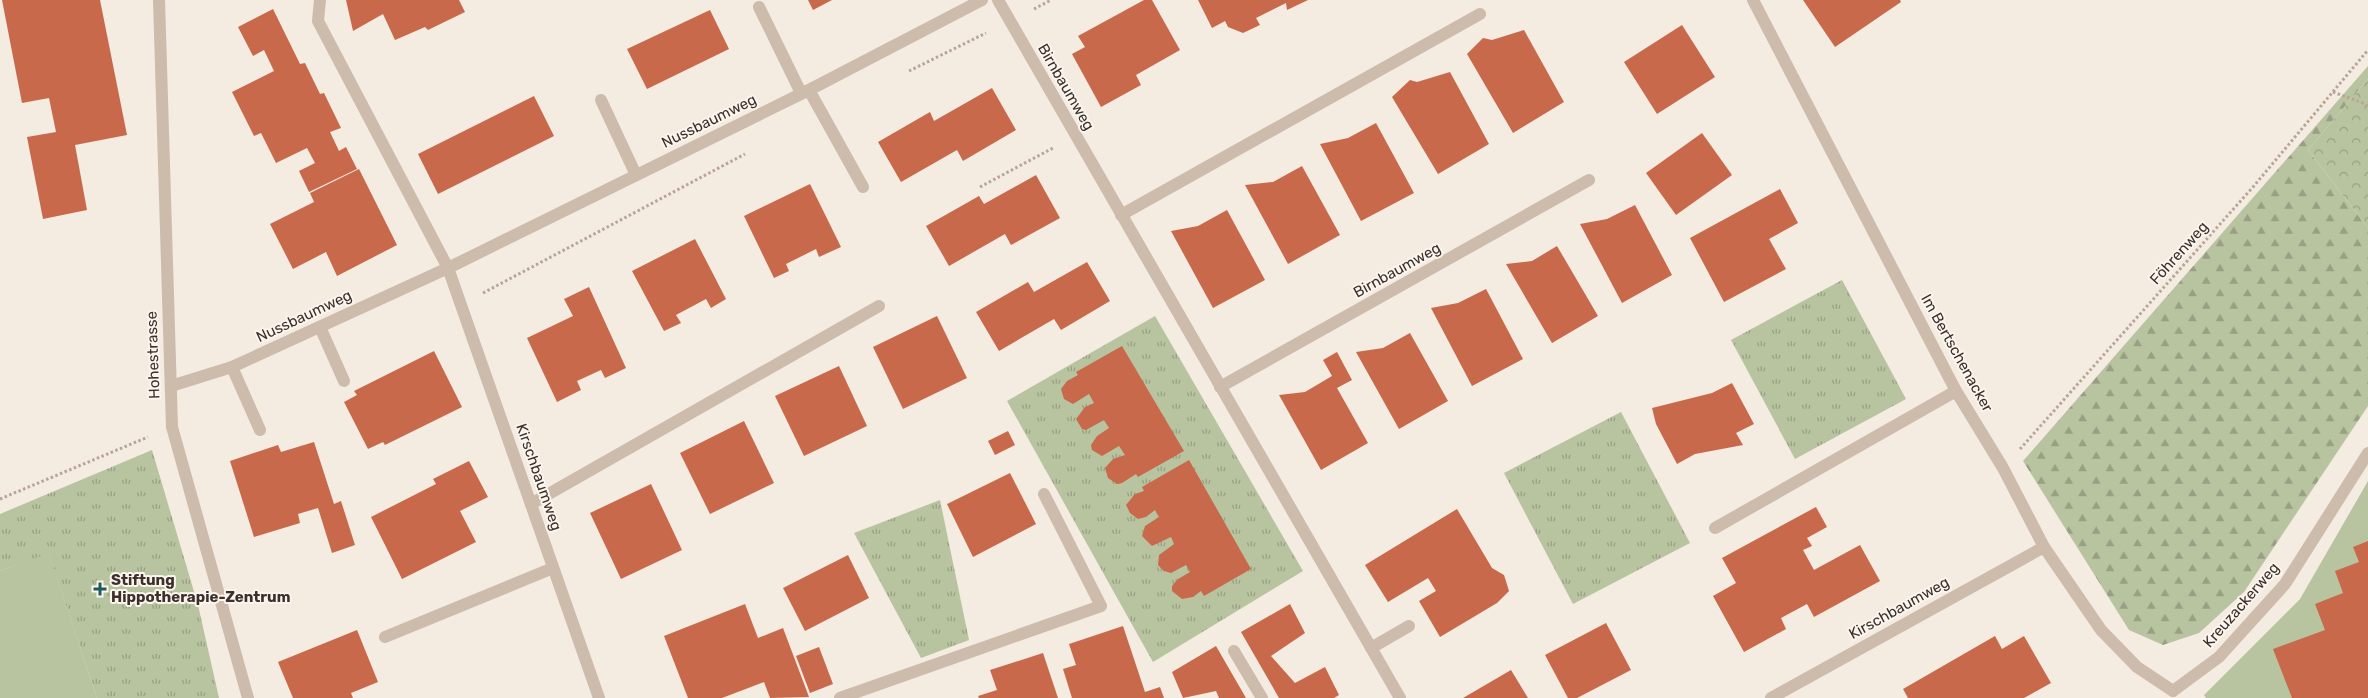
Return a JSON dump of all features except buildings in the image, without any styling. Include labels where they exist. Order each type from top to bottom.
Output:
[{"type":"street","name":"Hohestrasse","points":[[159,0],[172,427],[248,698]]},
{"type":"street","points":[[320,0],[318,21],[448,268]]},
{"type":"street","name":"Nussbaumweg","points":[[171,386],[232,367],[448,268],[805,91],[982,0]]},
{"type":"street","name":"Birnbaumweg","points":[[998,0],[1400,698]]},
{"type":"street","name":"Im Bertschenacker","points":[[1758,2],[1956,391],[2004,468],[2044,547],[2101,630],[2137,667],[2175,694]]},
{"type":"street","points":[[759,7],[805,91],[863,187]]},
{"type":"street","points":[[1121,215],[1480,14]]},
{"type":"street","points":[[601,100],[636,175]]},
{"type":"street","name":"Birnbaumweg","points":[[1220,388],[1589,180]]},
{"type":"street","name":"Kirschbaumweg","points":[[448,268],[599,698]]},
{"type":"street","points":[[531,504],[879,306]]},
{"type":"street","points":[[320,327],[344,381]]},
{"type":"street","points":[[232,367],[260,430]]},
{"type":"street","points":[[1715,528],[1956,391]]},
{"type":"street","name":"Kreuzackerweg","points":[[2175,694],[2220,657],[2285,584],[2368,453]]},
{"type":"street","points":[[840,698],[1102,606],[1044,494]]},
{"type":"street","name":"Kirschbaumweg","points":[[1771,698],[2044,547]]},
{"type":"street","points":[[385,637],[554,568]]},
{"type":"street","points":[[1371,648],[1409,626]]},
{"type":"street","points":[[1234,651],[1262,698]]},
{"type":"path","points":[[902,74],[1010,22]]},
{"type":"path","name":"Föhrenweg","points":[[2004,468],[2253,187],[2368,50]]},
{"type":"path","points":[[2332,92],[2363,103],[2368,108]]},
{"type":"path","points":[[980,187],[1075,136]]},
{"type":"path","points":[[461,305],[752,150]]},
{"type":"path","points":[[0,499],[172,427]]},
{"type":"green space","points":[[2368,66],[2368,79],[2308,150],[2368,228],[2368,406],[2244,592],[2199,633],[2163,645],[2129,630],[2023,461]]},
{"type":"green space","points":[[2368,79],[2368,228],[2308,150]]},
{"type":"green space","points":[[1842,280],[1906,399],[1795,459],[1731,340]]},
{"type":"green space","points":[[1155,316],[1303,571],[1153,662],[1007,401]]},
{"type":"green space","points":[[1621,412],[1690,543],[1573,604],[1504,473]]},
{"type":"green space","name":"Stiftung Hippotherapie-Zentrum","points":[[152,450],[198,605],[219,698],[97,698],[49,554],[0,571],[0,514]]},
{"type":"green space","points":[[2368,481],[2368,698],[2206,698],[2204,695],[2300,599]]},
{"type":"green space","points":[[940,500],[969,640],[921,658],[854,533]]},
{"type":"green space","points":[[49,553],[97,698],[0,698],[0,571]]},
{"type":"place","name":"Stiftung Hippotherapie-Zentrum","points":[[100,589]]}]
